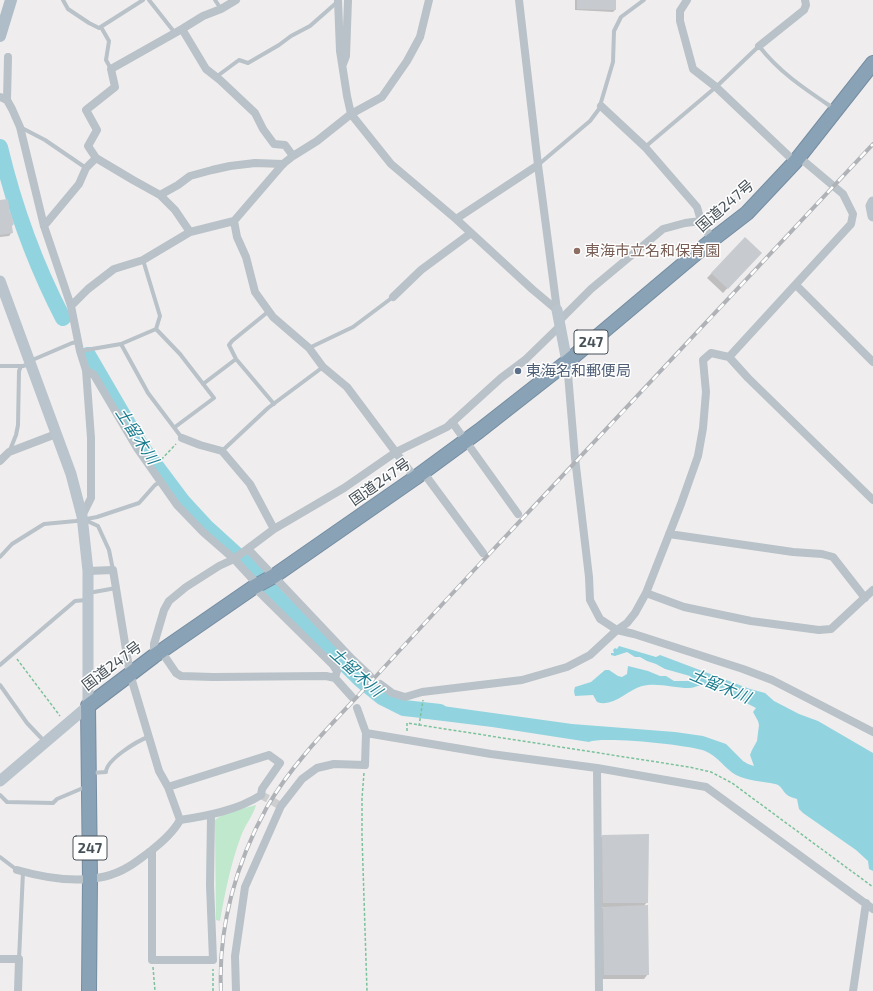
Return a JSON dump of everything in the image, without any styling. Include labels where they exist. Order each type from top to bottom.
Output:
[{"type":"highway","name":"国道247号","points":[[88,991],[90,879],[88,706],[157,653],[256,586],[272,577],[419,475],[567,362],[712,240],[746,214],[797,159],[873,63]]},
{"type":"main road","points":[[0,36],[11,0]]},
{"type":"street","points":[[190,232],[175,210],[160,194],[96,158],[88,146],[97,130],[86,110],[115,87],[111,69],[203,16],[221,9],[236,0]]},
{"type":"street","points":[[342,66],[346,56],[348,0]]},
{"type":"street","points":[[71,306],[88,289],[114,269],[143,260],[190,232],[234,221],[283,164],[317,141],[352,114],[382,96],[407,61],[420,37],[429,0]]},
{"type":"street","points":[[519,0],[538,165],[557,310],[567,362],[575,458],[590,600],[600,619],[617,630],[634,634],[750,672],[778,684],[873,732]]},
{"type":"street","points":[[688,0],[680,11],[680,21],[693,69],[716,87],[797,159],[843,194],[853,214],[851,224],[729,357]]},
{"type":"street","points":[[759,46],[804,10],[806,5],[805,0]]},
{"type":"street","points":[[338,2],[340,51],[352,114],[391,164],[456,219],[557,310]]},
{"type":"street","points":[[179,31],[206,70],[216,77],[255,113],[263,129],[274,144],[285,145],[293,156]]},
{"type":"street","points":[[8,58],[3,99],[12,109],[20,127],[44,226],[71,306],[79,346],[86,370],[91,438],[91,498],[82,518]]},
{"type":"street","points":[[601,106],[645,147],[697,207],[701,221],[712,240]]},
{"type":"street","points":[[44,226],[79,184],[86,168],[96,158]]},
{"type":"street","points":[[160,194],[178,185],[190,176],[218,169],[255,163],[283,164]]},
{"type":"street","points":[[456,219],[538,165]]},
{"type":"street","points":[[873,202],[871,206],[873,216]]},
{"type":"street","points":[[234,221],[237,237],[246,257],[255,292],[273,318],[309,348],[323,367],[347,387],[396,452],[419,475],[483,553]]},
{"type":"street","points":[[352,697],[335,678],[326,676],[181,676],[176,673],[157,653],[154,644],[164,610],[169,601],[186,587],[219,566],[234,559],[274,529],[344,488],[396,452],[447,427],[501,378],[524,360],[560,324],[591,289],[663,229],[685,223],[701,221]]},
{"type":"street","points":[[393,297],[421,270],[471,233]]},
{"type":"street","points":[[0,280],[27,364],[71,474],[82,518],[88,571],[88,706],[0,781]]},
{"type":"street","points":[[796,285],[873,362]]},
{"type":"street","points":[[380,684],[392,693],[405,697],[422,692],[522,680],[567,667],[590,655],[617,630],[627,623],[635,613],[646,593],[698,456],[703,428],[706,392],[703,360],[711,353],[729,357],[748,378],[873,500]]},
{"type":"street","points":[[86,370],[94,375],[137,448],[177,505],[203,532],[234,559],[256,586],[333,665],[338,671],[335,678]]},
{"type":"street","points":[[452,422],[518,514]]},
{"type":"street","points":[[0,461],[9,452],[56,434]]},
{"type":"street","points":[[182,438],[222,451],[250,484],[274,529]]},
{"type":"street","points":[[669,534],[793,552],[822,554],[833,557],[865,598]]},
{"type":"street","points":[[247,550],[370,676]]},
{"type":"street","points":[[20,871],[68,880],[107,877],[128,868],[152,850],[175,830],[180,820],[168,787],[159,771],[130,674],[113,570],[88,571]]},
{"type":"street","points":[[646,593],[684,607],[751,621],[819,630],[831,629],[873,590]]},
{"type":"street","points":[[236,991],[235,956],[245,887],[281,806],[302,778],[317,768],[334,764],[365,765],[366,733],[357,708]]},
{"type":"street","points":[[366,733],[491,754],[597,768],[706,787],[873,909]]},
{"type":"street","points":[[168,787],[269,755],[280,763],[262,789],[261,795],[254,800],[211,815],[180,820]]},
{"type":"street","points":[[597,768],[599,991]]},
{"type":"street","points":[[152,850],[152,960],[213,960],[210,885],[211,815]]},
{"type":"street","points":[[853,991],[866,903]]},
{"type":"street","points":[[0,959],[19,959],[18,991]]},
{"type":"lane","points":[[63,0],[68,9],[89,23],[101,27],[109,41],[106,60],[111,69]]},
{"type":"lane","points":[[101,27],[144,0]]},
{"type":"lane","points":[[149,0],[179,31]]},
{"type":"lane","points":[[215,0],[221,9]]},
{"type":"lane","points":[[538,165],[590,121],[601,106],[602,96],[613,62],[614,31],[621,17],[644,0]]},
{"type":"lane","points":[[216,77],[239,60],[248,63],[279,45],[290,36],[310,26],[338,2]]},
{"type":"lane","points":[[645,147],[716,87],[759,46],[780,70],[836,110]]},
{"type":"lane","points":[[20,127],[45,140],[86,168]]},
{"type":"lane","points":[[9,452],[16,435],[18,425],[19,371],[27,364],[72,343],[79,346],[121,344],[156,329],[160,316],[143,260]]},
{"type":"lane","points":[[309,348],[352,326],[393,297]]},
{"type":"lane","points":[[269,311],[229,345],[236,359],[274,404]]},
{"type":"lane","points":[[156,329],[180,354],[214,398],[175,428]]},
{"type":"lane","points":[[121,344],[148,393],[182,438]]},
{"type":"lane","points":[[203,384],[236,359]]},
{"type":"lane","points":[[0,366],[27,364]]},
{"type":"lane","points":[[222,451],[274,404],[323,367]]},
{"type":"lane","points":[[0,557],[12,544],[44,524],[97,516],[139,503],[155,485],[160,482]]},
{"type":"lane","points":[[82,518],[98,526],[109,550],[113,570]]},
{"type":"lane","points":[[0,665],[75,601],[94,592],[116,588]]},
{"type":"lane","points":[[0,685],[45,743]]},
{"type":"lane","points":[[89,773],[106,772],[108,765],[124,751],[142,739],[148,737]]},
{"type":"lane","points":[[0,795],[7,802],[53,803],[57,798],[83,788],[89,788]]},
{"type":"lane","points":[[0,855],[20,871],[19,959]]},
{"type":"path","points":[[160,462],[182,438]]},
{"type":"path","points":[[12,654],[66,724]]},
{"type":"path","points":[[419,726],[423,700],[422,692]]},
{"type":"path","points":[[365,765],[362,798],[362,836],[368,991]]},
{"type":"path","points":[[152,960],[155,991]]},
{"type":"path","points":[[213,960],[213,991]]},
{"type":"green space","points":[[256,805],[237,846],[226,888],[220,921],[216,920],[215,820],[229,812]]},
{"type":"water","points":[[619,646],[656,657],[660,655],[750,689],[765,693],[774,701],[799,714],[818,721],[873,753],[873,871],[869,869],[868,861],[856,850],[803,813],[799,809],[797,799],[787,795],[779,785],[745,779],[736,775],[714,756],[705,751],[683,746],[646,742],[597,740],[589,742],[492,727],[419,718],[421,703],[572,724],[675,732],[703,736],[726,744],[743,761],[754,766],[750,755],[757,741],[759,725],[753,712],[756,708],[713,686],[703,685],[683,688],[648,685],[636,688],[609,703],[597,702],[593,695],[575,696],[575,687],[591,682],[605,670],[609,670],[622,677],[627,674],[628,666],[660,676],[666,676],[674,681],[687,681],[692,679],[690,676],[665,669],[640,657],[635,657],[627,652],[615,656],[611,655],[611,653],[614,653],[613,650],[615,648],[617,649]]},
{"type":"building","points":[[577,0],[616,0],[616,10],[577,9]]},
{"type":"building","points":[[8,199],[10,213],[14,224],[12,226],[13,233],[0,235],[0,200]]},
{"type":"building","points":[[745,237],[762,253],[728,289],[711,273]]},
{"type":"building","points":[[649,834],[648,903],[603,903],[602,835]]},
{"type":"building","points":[[648,905],[649,975],[604,975],[603,907]]},
{"type":"waterway","name":"土留木川","points":[[0,147],[12,191],[34,256],[63,318]]},
{"type":"waterway","name":"土留木川","points":[[88,355],[141,446],[183,502],[206,527],[261,577],[276,596],[361,680],[382,697],[404,708],[440,712]]},
{"type":"tunnel","points":[[261,795],[281,806]]},
{"type":"railway","points":[[221,991],[221,967],[226,919],[238,873],[246,850],[267,807],[297,763],[320,736],[461,584],[873,144]]},
{"type":"place","name":"東海市立名和保育園","points":[[577,251]]},
{"type":"place","name":"東海名和郵便局","points":[[518,371]]}]
